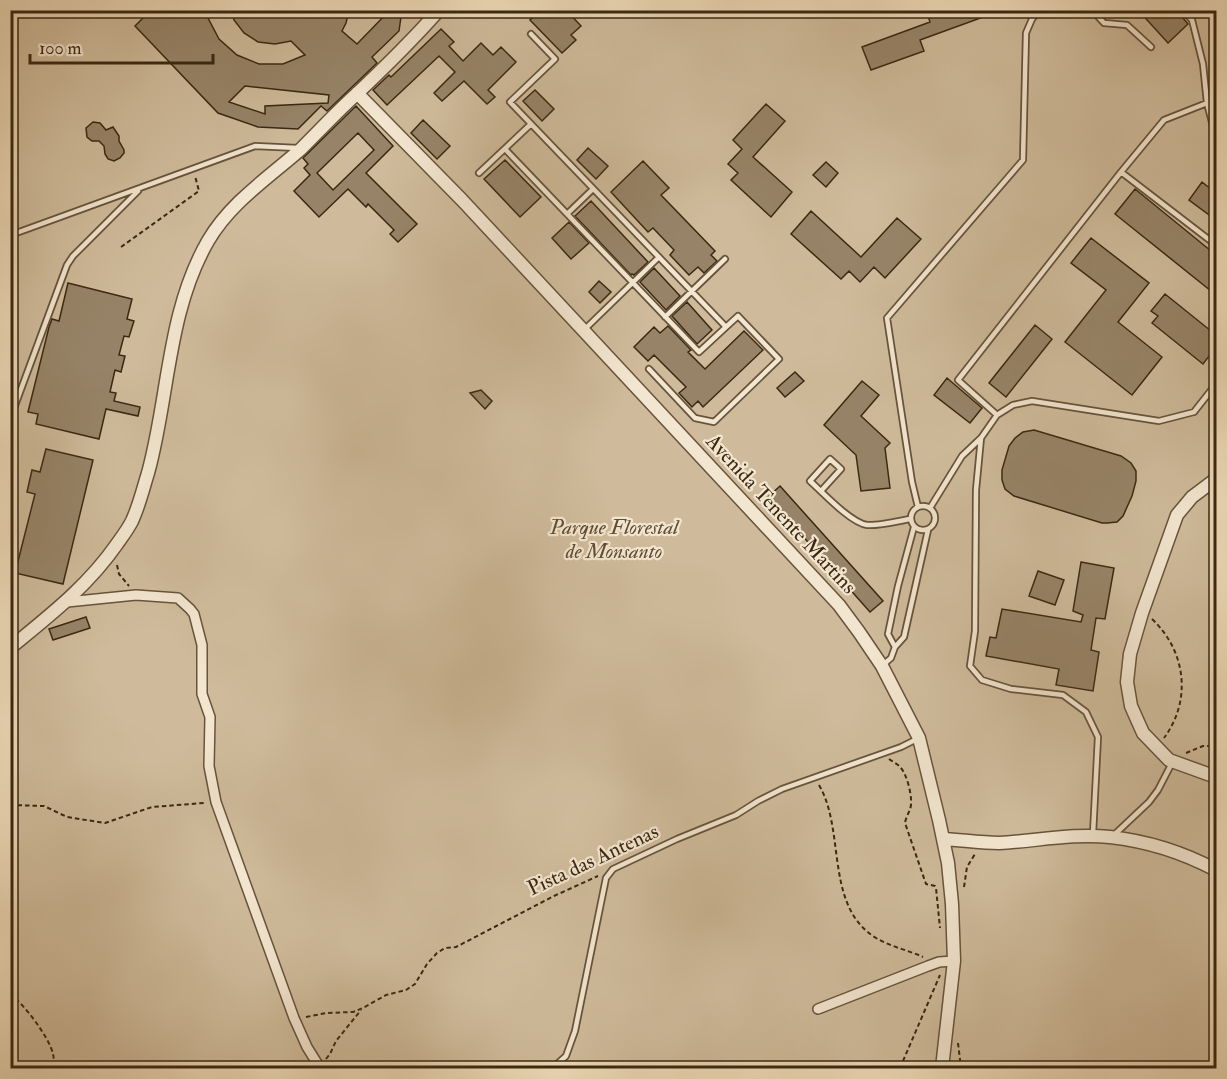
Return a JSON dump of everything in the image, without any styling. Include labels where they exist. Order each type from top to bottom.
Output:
[{"type":"street","points":[[10,648],[67,602],[105,561],[132,521],[154,451],[171,352],[187,286],[208,240],[223,219],[259,183],[301,149],[432,13]]},
{"type":"street","name":"Avenida Tenente Martins","points":[[357,93],[462,200],[839,605],[882,666],[919,738],[948,863],[954,961],[942,1068]]},
{"type":"street","points":[[1216,480],[1192,497],[1177,515],[1130,654],[1127,682],[1131,706],[1143,733],[1164,756],[1173,762],[1216,777]]},
{"type":"street","points":[[67,602],[136,595],[178,598],[194,614],[202,645],[202,694],[210,717],[209,766],[216,802],[294,1018],[319,1068]]},
{"type":"street","points":[[944,839],[997,843],[1093,836],[1164,849],[1216,870]]},
{"type":"street","points":[[818,1009],[939,962],[954,961]]},
{"type":"lane","points":[[918,507],[912,482],[887,318],[1023,159],[1026,33],[1039,10]]},
{"type":"lane","points":[[1092,10],[1104,23],[1127,25],[1151,47]]},
{"type":"lane","points":[[1183,10],[1192,20],[1203,64],[1207,103],[1216,134]]},
{"type":"lane","points":[[531,34],[555,59],[510,102],[726,327]]},
{"type":"lane","points":[[997,415],[958,380],[1164,120],[1207,103]]},
{"type":"lane","points":[[480,173],[531,124]]},
{"type":"lane","points":[[10,232],[19,232],[255,146],[301,149]]},
{"type":"lane","points":[[505,149],[699,352],[738,316],[779,359],[714,422],[695,418],[649,369]]},
{"type":"lane","points":[[1121,172],[1216,245]]},
{"type":"lane","points":[[10,419],[67,265],[73,256],[140,189]]},
{"type":"lane","points":[[567,214],[594,189]]},
{"type":"lane","points":[[584,330],[659,257]]},
{"type":"lane","points":[[665,317],[726,260]]},
{"type":"lane","points":[[930,508],[962,456],[981,438],[997,415],[1012,405],[1032,401],[1159,421],[1194,412],[1216,384]]},
{"type":"lane","points":[[981,438],[976,490],[975,631],[970,666],[982,680],[1011,689],[1063,695],[1086,712],[1098,737],[1093,836]]},
{"type":"lane","points":[[821,491],[841,469],[830,459],[810,481],[821,491],[855,521],[868,525],[910,519]]},
{"type":"lane","points":[[882,666],[891,658],[895,647],[904,637],[928,530],[934,524],[935,515],[930,508],[918,507],[912,512],[910,519],[914,527],[921,531],[928,530]]},
{"type":"lane","points":[[895,647],[888,634],[914,527]]},
{"type":"lane","name":"Pista das Antenas","points":[[613,869],[736,815],[782,789],[919,738]]},
{"type":"lane","points":[[1111,840],[1149,802],[1173,762]]},
{"type":"lane","points":[[549,1068],[555,1066],[566,1056],[574,1031],[606,878],[613,869]]},
{"type":"path","points":[[121,247],[199,191],[193,170]]},
{"type":"path","points":[[119,542],[116,560],[120,574],[136,595]]},
{"type":"path","points":[[1148,615],[1161,627],[1171,642],[1182,676],[1182,694],[1178,712],[1171,729],[1160,743]]},
{"type":"path","points":[[1185,753],[1203,746],[1216,746]]},
{"type":"path","points":[[878,755],[900,766],[907,779],[911,803],[905,823],[926,884],[936,888],[940,931]]},
{"type":"path","points":[[814,778],[829,809],[839,874],[847,904],[855,919],[876,938],[939,962],[940,975],[900,1068]]},
{"type":"path","points":[[10,805],[44,806],[67,817],[105,823],[152,807],[216,802]]},
{"type":"path","name":"Pista das Antenas","points":[[294,1018],[353,1012],[386,995],[411,988],[427,964],[445,948],[456,947],[554,896],[613,869]]},
{"type":"path","points":[[10,994],[22,1004],[39,1026],[53,1052],[54,1068]]},
{"type":"path","points":[[319,1068],[330,1054],[336,1041],[363,1008]]},
{"type":"green space","name":"Parque Florestal de Monsanto","points":[[10,11],[1216,11],[1216,1068],[11,1068]]},
{"type":"building","points":[[151,10],[207,10],[208,18],[219,39],[237,55],[259,64],[283,64],[305,55],[291,41],[275,44],[258,42],[244,33],[234,20],[231,10],[349,10],[342,31],[357,44],[390,10],[402,10],[399,31],[372,57],[377,63],[327,111],[321,106],[298,129],[258,127],[218,113],[135,26]],"holes":[[[245,86],[329,95],[328,103],[265,106],[265,114],[229,102]]]},
{"type":"building","points":[[540,10],[548,10],[554,17],[560,10],[566,10],[581,26],[571,35],[576,40],[562,53],[530,20]]},
{"type":"building","points":[[926,10],[997,10],[997,12],[920,40],[924,51],[871,70],[862,47],[930,22]]},
{"type":"building","points":[[1138,10],[1176,10],[1188,24],[1168,43]]},
{"type":"building","points":[[441,29],[454,42],[449,46],[463,61],[481,43],[493,55],[501,47],[516,62],[488,90],[495,97],[487,104],[464,81],[442,101],[434,93],[455,72],[439,56],[387,105],[373,90],[389,75],[391,77]]},
{"type":"building","points":[[535,90],[554,109],[542,121],[523,101]]},
{"type":"building","points":[[766,104],[785,121],[753,157],[792,192],[771,217],[731,180],[738,173],[728,164],[742,149],[733,140]]},
{"type":"building","points":[[356,106],[393,146],[366,173],[417,224],[398,242],[390,234],[394,230],[368,204],[366,207],[348,189],[319,217],[294,191],[310,175],[304,168],[308,164],[303,158]],"holes":[[[358,133],[374,150],[333,190],[317,173]]]},
{"type":"building","points":[[423,120],[450,146],[437,159],[411,133]]},
{"type":"building","points":[[93,122],[100,123],[106,130],[113,127],[124,150],[120,158],[114,161],[108,159],[104,146],[99,141],[92,141],[87,137],[86,128]]},
{"type":"building","points":[[588,148],[608,166],[596,179],[577,160]]},
{"type":"building","points":[[505,160],[541,197],[520,217],[484,179]]},
{"type":"building","points":[[643,161],[669,188],[661,195],[715,251],[711,255],[717,261],[704,273],[698,267],[689,275],[670,255],[674,250],[653,228],[648,232],[611,192]]},
{"type":"building","points":[[826,162],[838,173],[826,187],[813,175]]},
{"type":"building","points":[[1202,182],[1216,193],[1216,220],[1189,200]]},
{"type":"building","points":[[1135,189],[1216,255],[1216,295],[1115,214]]},
{"type":"building","points":[[591,201],[648,262],[634,275],[631,275],[575,216]]},
{"type":"building","points":[[811,211],[861,257],[897,218],[921,239],[885,278],[874,267],[860,282],[849,271],[841,279],[791,234]]},
{"type":"building","points":[[569,222],[589,243],[571,259],[552,238]]},
{"type":"building","points":[[1091,238],[1149,283],[1118,322],[1162,357],[1132,395],[1065,342],[1106,290],[1071,263]]},
{"type":"building","points":[[654,268],[680,296],[666,310],[640,282]]},
{"type":"building","points":[[599,281],[611,292],[600,303],[589,292]]},
{"type":"building","points":[[68,283],[132,299],[127,319],[134,321],[129,337],[124,336],[119,355],[125,356],[121,372],[115,370],[110,392],[116,393],[114,401],[140,407],[138,416],[106,409],[99,439],[36,424],[38,414],[28,412],[49,327],[52,319],[59,321]]},
{"type":"building","points":[[1165,294],[1216,335],[1216,347],[1203,364],[1152,323],[1158,316],[1151,311]]},
{"type":"building","points":[[687,302],[712,330],[697,344],[672,316]]},
{"type":"building","points":[[1035,325],[1052,339],[1006,397],[989,383]]},
{"type":"building","points":[[668,326],[705,369],[744,331],[763,350],[703,407],[698,401],[692,407],[679,393],[686,387],[654,355],[648,361],[634,347],[654,327],[660,333]]},
{"type":"building","points":[[795,372],[804,381],[785,397],[777,388]]},
{"type":"building","points":[[947,378],[982,408],[970,423],[934,395]]},
{"type":"building","points":[[862,381],[879,395],[861,416],[890,443],[885,448],[890,488],[861,491],[856,455],[824,425]]},
{"type":"building","points":[[481,390],[492,401],[485,409],[470,393]]},
{"type":"building","points":[[1034,430],[1121,456],[1131,463],[1136,471],[1136,481],[1123,516],[1117,522],[1102,523],[1014,496],[1005,489],[1002,470],[1009,446],[1023,432]]},
{"type":"building","points":[[46,449],[93,460],[63,584],[15,573],[35,494],[27,492],[32,470],[40,472]]},
{"type":"building","points":[[780,486],[883,601],[870,612],[768,497]]},
{"type":"building","points":[[1081,562],[1114,568],[1105,619],[1096,618],[1091,650],[1099,652],[1093,691],[1056,685],[1059,669],[986,656],[990,637],[996,638],[1002,609],[1081,622],[1083,615],[1073,611]]},
{"type":"building","points":[[1038,571],[1064,580],[1055,605],[1029,596]]},
{"type":"building","points":[[86,617],[90,628],[53,640],[49,629]]}]
